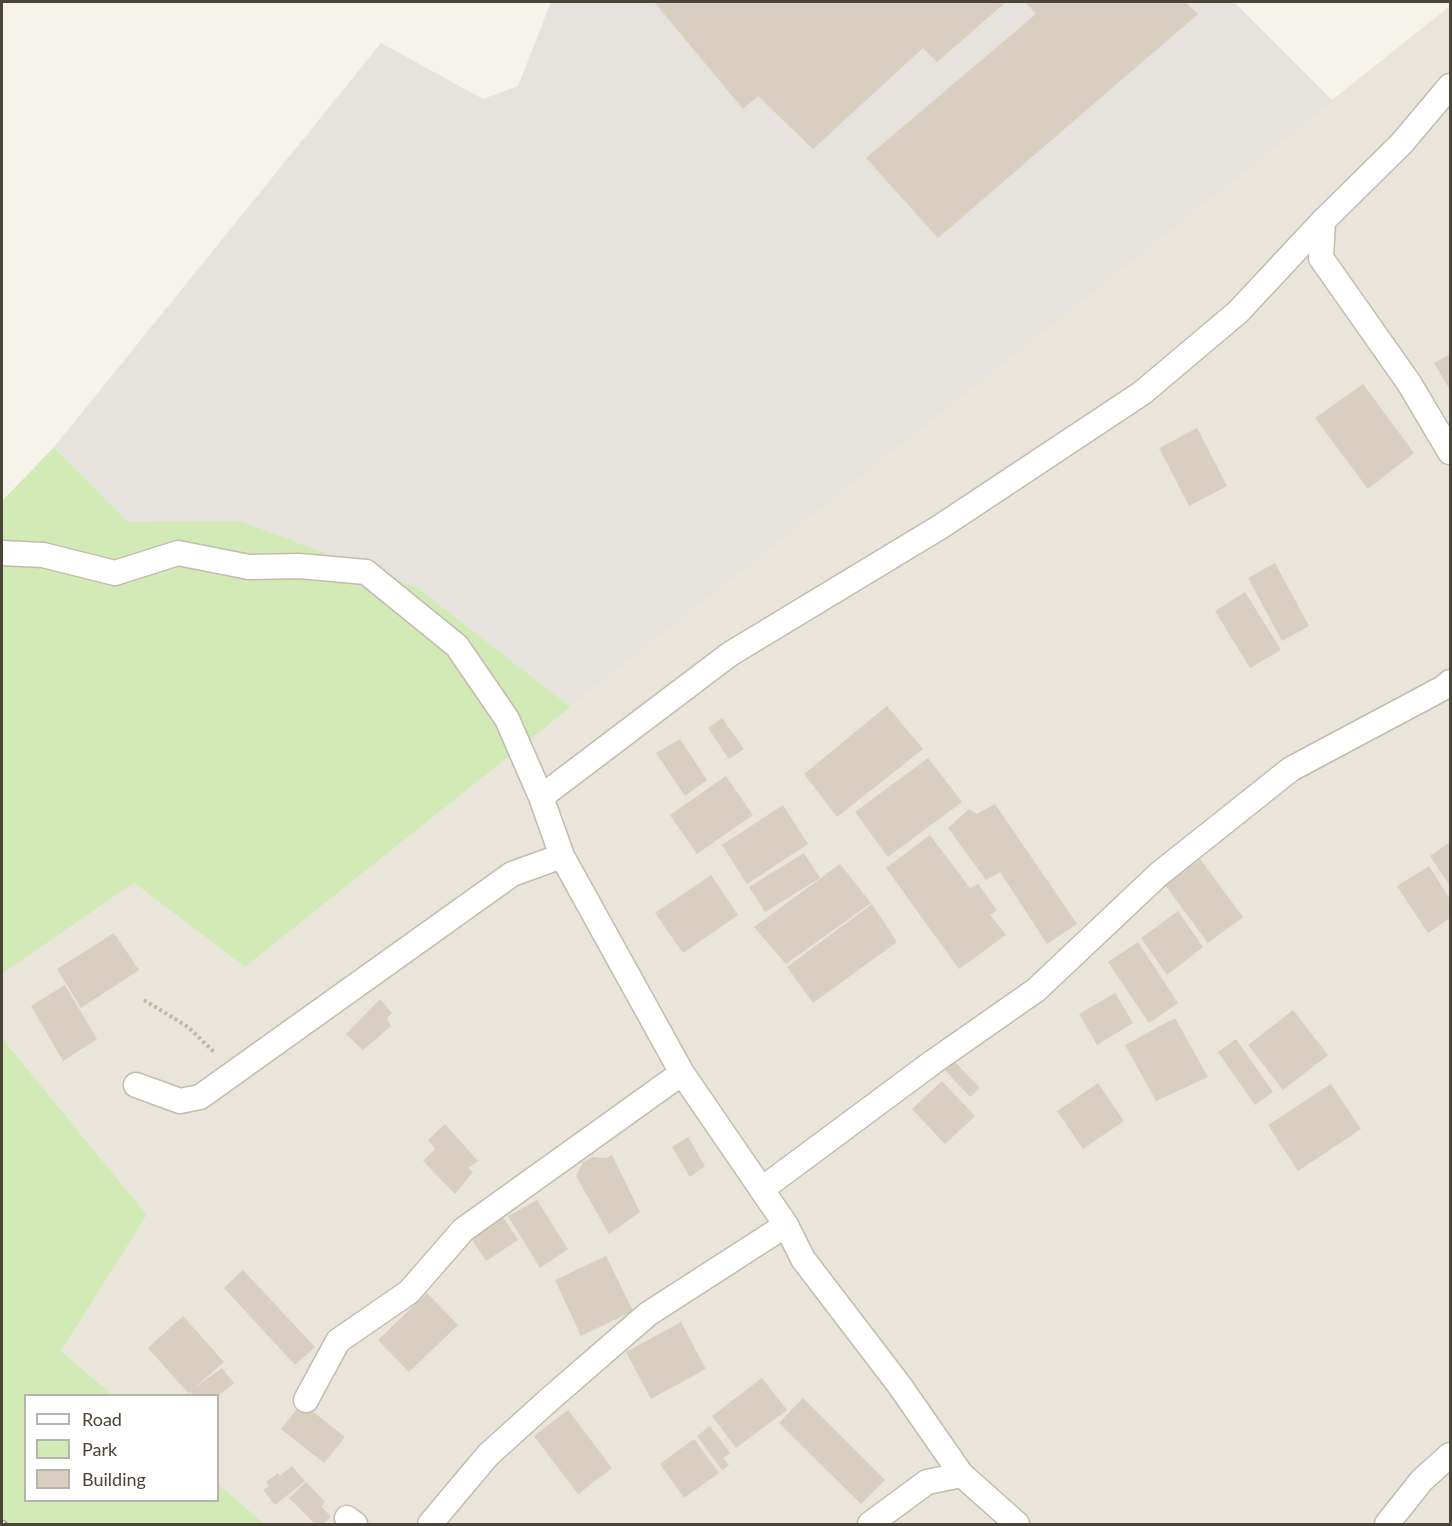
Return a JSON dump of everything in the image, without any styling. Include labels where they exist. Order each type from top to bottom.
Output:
[{"type":"street","points":[[541,797],[730,654],[940,527],[1142,393],[1239,312],[1323,222],[1402,143],[1450,86]]},
{"type":"street","points":[[1323,222],[1321,258],[1409,383],[1450,452]]},
{"type":"street","points":[[2,553],[43,555],[115,573],[178,553],[249,567],[299,566],[366,572],[457,646],[507,719],[541,797],[562,856],[682,1073],[786,1226],[803,1260],[900,1386],[961,1474],[1017,1524]]},
{"type":"street","points":[[762,1189],[933,1062],[1036,990],[1159,874],[1292,770],[1443,688],[1450,682]]},
{"type":"street","points":[[136,1085],[180,1101],[200,1097],[512,874],[562,856]]},
{"type":"street","points":[[306,1400],[338,1341],[409,1292],[463,1230],[682,1073]]},
{"type":"street","points":[[430,1524],[488,1455],[648,1314],[786,1226]]},
{"type":"street","points":[[1387,1524],[1422,1480],[1450,1455]]},
{"type":"street","points":[[870,1524],[927,1482],[961,1474]]},
{"type":"path","points":[[144,1000],[188,1028],[236,1072]]},
{"type":"shaded area","points":[[551,2],[1234,2],[1333,101],[571,707],[418,588],[241,521],[128,523],[54,447],[381,43],[483,99],[518,86]]},
{"type":"shaded area","points":[[1450,6],[1450,1524],[265,1524],[219,1485],[219,1394],[112,1394],[61,1351],[147,1215],[2,1038],[2,974],[134,883],[245,967]]},
{"type":"green space","points":[[54,447],[128,522],[241,521],[418,588],[571,707],[245,967],[134,883],[2,974],[2,501]]},
{"type":"green space","points":[[2,1038],[147,1215],[61,1351],[112,1394],[24,1394],[24,1502],[219,1502],[219,1485],[265,1524],[2,1524]]},
{"type":"building","points":[[654,2],[1006,2],[937,62],[923,48],[813,149],[758,96],[743,109]]},
{"type":"building","points":[[1025,2],[1185,2],[1198,14],[938,238],[866,158],[1036,14]]},
{"type":"building","points":[[1450,354],[1450,390],[1434,363]]},
{"type":"building","points":[[1363,384],[1414,453],[1368,489],[1315,418]]},
{"type":"building","points":[[1197,428],[1227,486],[1189,506],[1159,448]]},
{"type":"building","points":[[1275,563],[1309,626],[1282,641],[1248,578]]},
{"type":"building","points":[[1245,592],[1281,650],[1250,668],[1215,611]]},
{"type":"building","points":[[887,706],[923,749],[837,817],[804,774]]},
{"type":"building","points":[[722,718],[744,749],[729,759],[708,728]]},
{"type":"building","points":[[680,739],[707,780],[685,796],[656,753]]},
{"type":"building","points":[[928,758],[962,802],[888,857],[855,812]]},
{"type":"building","points":[[726,776],[753,815],[697,854],[670,815]]},
{"type":"building","points":[[995,804],[1077,924],[1047,944],[1000,872],[986,880],[948,828],[969,809],[977,814]]},
{"type":"building","points":[[783,805],[808,844],[747,884],[722,845]]},
{"type":"building","points":[[930,835],[970,888],[978,884],[997,910],[990,915],[1006,935],[959,969],[886,868]]},
{"type":"building","points":[[1450,842],[1450,886],[1430,856]]},
{"type":"building","points":[[804,853],[820,878],[765,912],[749,887]]},
{"type":"building","points":[[1200,859],[1243,917],[1208,943],[1165,885]]},
{"type":"building","points":[[840,864],[871,903],[786,964],[754,927]]},
{"type":"building","points":[[1429,866],[1450,899],[1450,918],[1428,933],[1397,886]]},
{"type":"building","points":[[711,875],[738,915],[683,953],[655,913]]},
{"type":"building","points":[[872,904],[897,942],[813,1003],[787,967]]},
{"type":"building","points":[[1178,911],[1203,947],[1167,975],[1141,938]]},
{"type":"building","points":[[114,933],[139,970],[81,1008],[57,969]]},
{"type":"building","points":[[1138,942],[1178,1003],[1149,1023],[1108,962]]},
{"type":"building","points":[[65,985],[97,1039],[63,1061],[31,1006]]},
{"type":"building","points":[[1115,993],[1133,1023],[1097,1045],[1079,1014]]},
{"type":"building","points":[[380,999],[392,1013],[387,1018],[391,1026],[363,1050],[346,1034]]},
{"type":"building","points":[[1293,1010],[1328,1055],[1283,1090],[1248,1045]]},
{"type":"building","points":[[1175,1018],[1208,1077],[1156,1101],[1125,1045]]},
{"type":"building","points":[[1236,1039],[1273,1092],[1255,1105],[1218,1052]]},
{"type":"building","points":[[953,1060],[980,1088],[970,1097],[944,1069]]},
{"type":"building","points":[[942,1081],[975,1116],[945,1144],[912,1109]]},
{"type":"building","points":[[1098,1083],[1124,1121],[1083,1149],[1057,1111]]},
{"type":"building","points":[[1331,1084],[1361,1129],[1298,1171],[1268,1125]]},
{"type":"building","points":[[445,1124],[478,1161],[468,1168],[473,1172],[455,1194],[423,1161],[435,1149],[428,1140]]},
{"type":"building","points":[[688,1137],[705,1166],[690,1177],[672,1147]]},
{"type":"building","points":[[612,1155],[640,1212],[609,1234],[576,1176],[583,1162],[592,1157],[607,1158]]},
{"type":"building","points":[[537,1200],[568,1249],[540,1268],[508,1216]]},
{"type":"building","points":[[499,1211],[518,1240],[486,1261],[467,1232]]},
{"type":"building","points":[[606,1256],[633,1311],[581,1336],[555,1280]]},
{"type":"building","points":[[243,1270],[315,1347],[295,1365],[224,1288]]},
{"type":"building","points":[[427,1293],[458,1325],[409,1372],[378,1340]]},
{"type":"building","points":[[183,1316],[224,1362],[193,1389],[222,1368],[234,1383],[219,1395],[192,1394],[191,1392],[189,1394],[148,1348]]},
{"type":"building","points":[[681,1322],[706,1369],[651,1399],[626,1352]]},
{"type":"building","points":[[762,1378],[787,1410],[736,1448],[712,1416]]},
{"type":"building","points":[[803,1398],[885,1480],[861,1504],[779,1423]]},
{"type":"building","points":[[302,1403],[345,1437],[324,1463],[281,1429]]},
{"type":"building","points":[[568,1410],[612,1468],[578,1494],[534,1436]]},
{"type":"building","points":[[710,1426],[730,1453],[723,1458],[729,1465],[722,1470],[697,1436]]},
{"type":"building","points":[[694,1439],[719,1473],[684,1498],[660,1464]]},
{"type":"building","points":[[292,1466],[305,1481],[275,1505],[263,1490],[269,1486],[266,1482],[278,1473],[280,1476]]},
{"type":"building","points":[[306,1482],[325,1502],[321,1506],[331,1517],[323,1524],[315,1524],[289,1498]]}]
